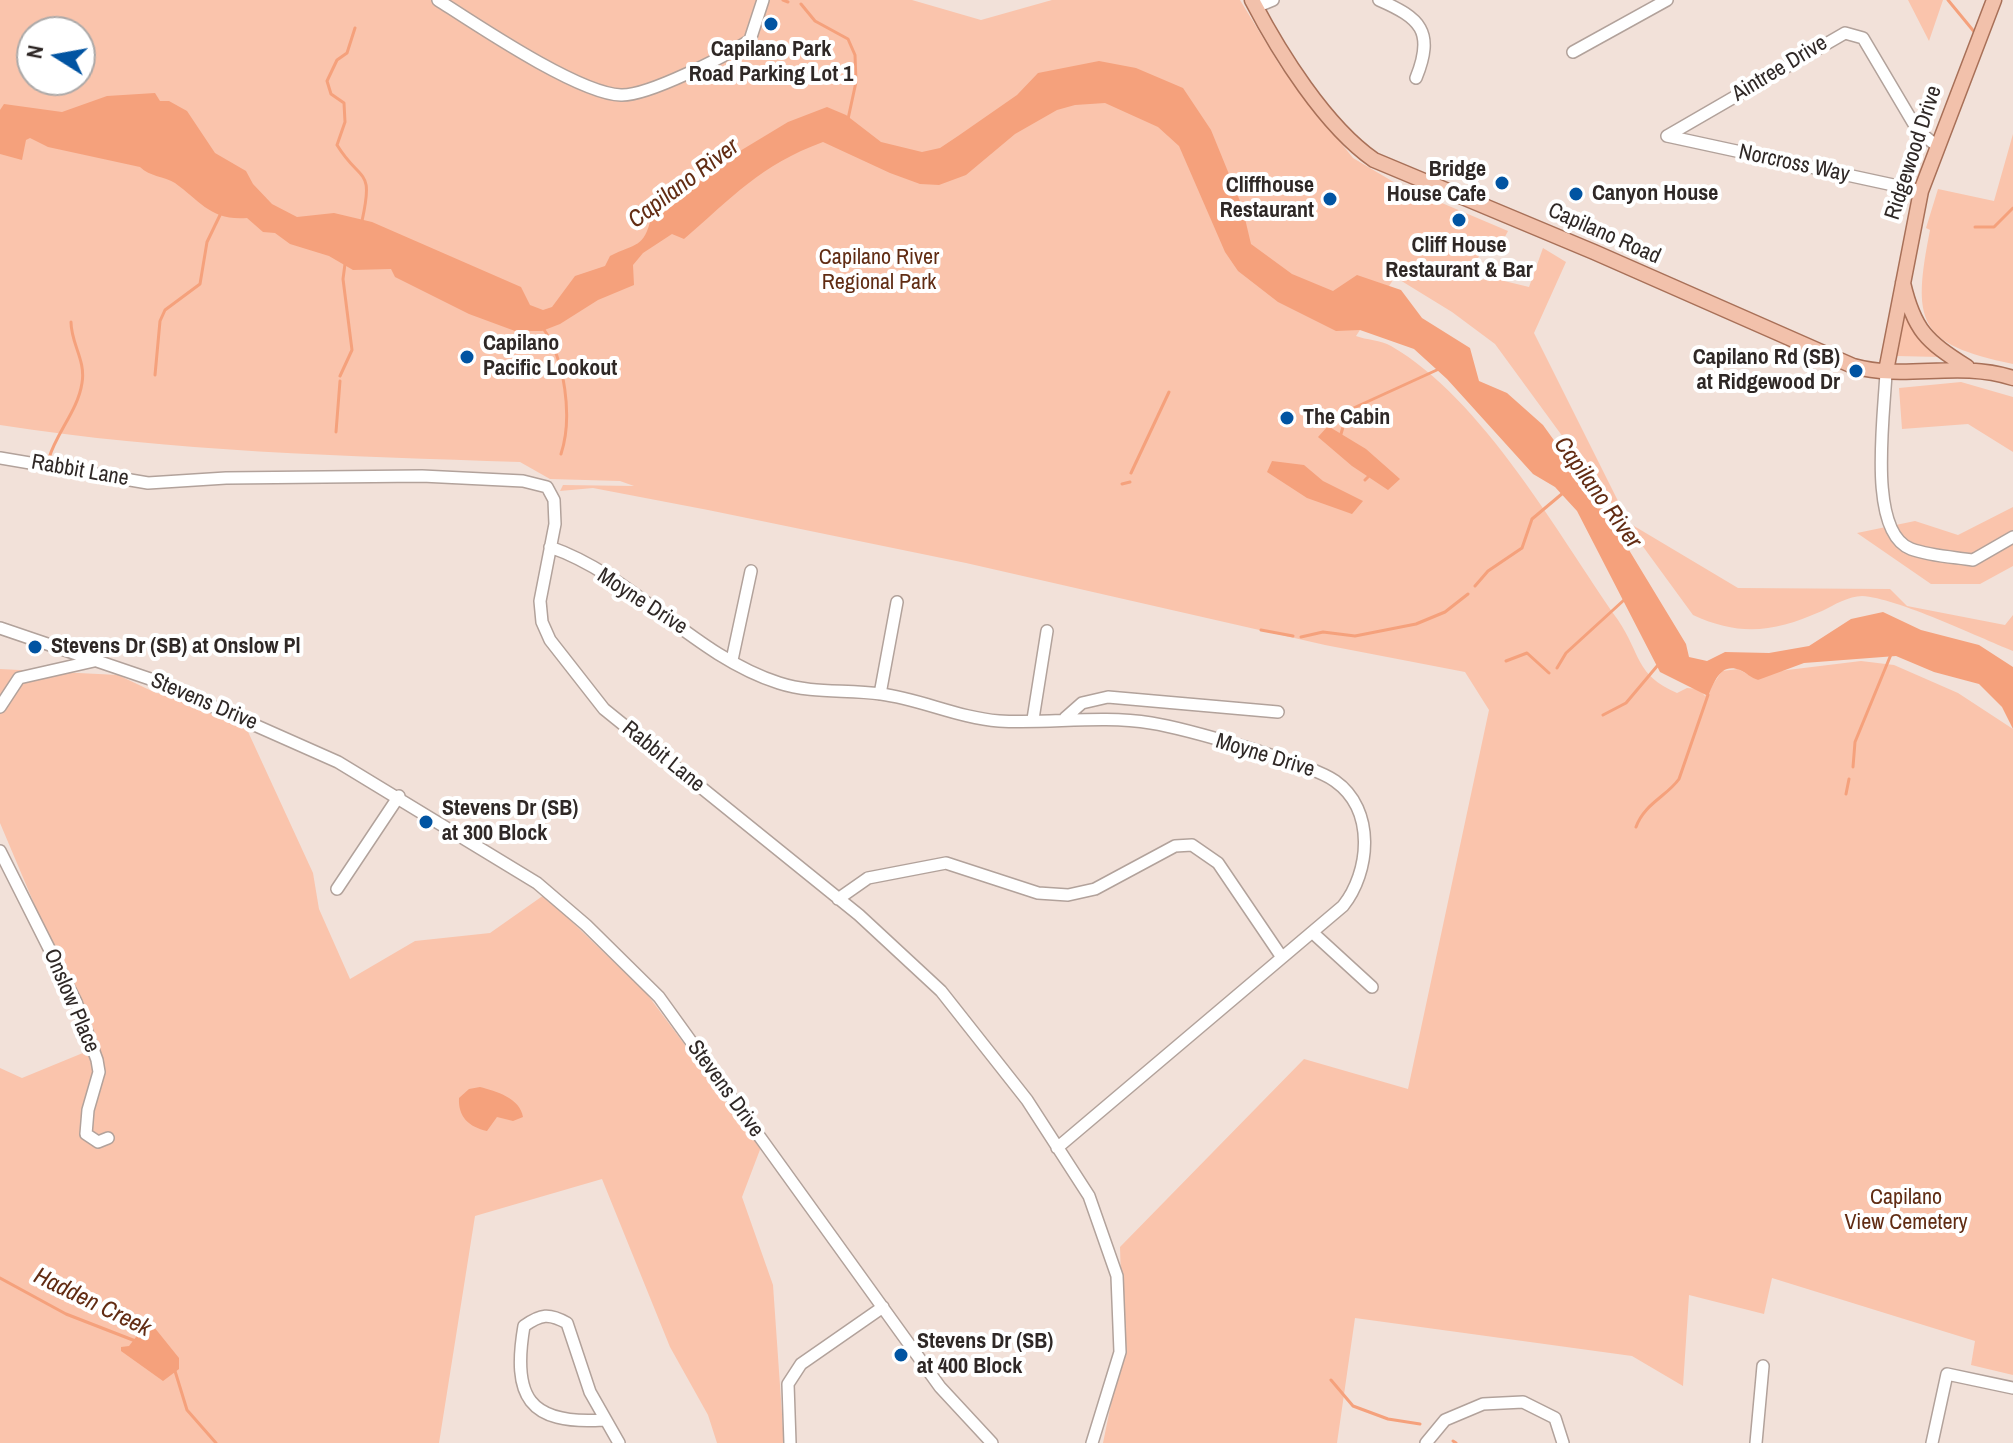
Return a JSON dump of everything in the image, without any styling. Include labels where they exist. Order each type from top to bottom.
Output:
[{"type":"main road","name":"Ridgewood Drive","points":[[1886,371],[1921,191],[1994,0]]},
{"type":"main road","name":"Capilano Road","points":[[1254,4],[1281,51],[1328,113],[1359,149],[1374,160],[1594,252],[1836,360],[1863,369],[1967,368],[2013,378]]},
{"type":"main road","points":[[1902,279],[1910,310],[1923,336],[1967,368]]},
{"type":"street","points":[[438,0],[570,79],[599,92],[623,96],[710,63],[750,40],[763,0]]},
{"type":"street","points":[[1254,4],[1273,0]]},
{"type":"street","points":[[1379,0],[1409,13],[1422,28],[1425,47],[1416,78]]},
{"type":"street","points":[[1573,52],[1667,0]]},
{"type":"street","name":"Aintree Drive","points":[[1667,136],[1845,33],[1863,38],[1918,131],[1937,146]]},
{"type":"street","name":"Norcross Way","points":[[1667,136],[1921,191]]},
{"type":"street","points":[[1886,371],[1882,492],[1886,521],[1908,548],[1973,560],[2013,537]]},
{"type":"street","name":"Rabbit Lane","points":[[0,458],[148,483],[226,478],[407,476],[523,481],[550,490],[555,510],[540,601],[542,622],[550,640],[604,709],[838,899],[941,991],[1027,1100],[1089,1196],[1117,1276],[1120,1352],[1092,1443]]},
{"type":"street","name":"Moyne Drive","points":[[550,547],[628,590],[750,671],[793,687],[880,694],[998,721],[1065,718],[1151,723],[1319,772],[1340,784],[1353,802],[1362,824],[1363,866],[1350,897],[1313,933],[1281,956],[1057,1148]]},
{"type":"street","points":[[732,660],[751,571]]},
{"type":"street","points":[[880,694],[897,602]]},
{"type":"street","name":"Stevens Drive","points":[[0,628],[240,716],[338,762],[399,796],[537,883],[586,925],[659,997],[940,1387],[992,1443]]},
{"type":"street","points":[[1033,719],[1047,631]]},
{"type":"street","points":[[0,707],[19,678],[96,661]]},
{"type":"street","name":"Moyne Drive","points":[[1065,718],[1082,703],[1108,697],[1278,712]]},
{"type":"street","points":[[337,889],[399,796]]},
{"type":"street","points":[[838,899],[868,878],[946,863],[1038,893],[1068,895],[1095,889],[1175,846],[1192,845],[1218,863],[1281,956]]},
{"type":"street","name":"Onslow Place","points":[[0,851],[76,1002],[97,1060],[99,1072],[88,1110],[86,1134],[98,1142],[108,1138]]},
{"type":"street","points":[[1313,933],[1372,987]]},
{"type":"street","points":[[790,1443],[788,1384],[794,1374],[801,1364],[883,1307]]},
{"type":"street","points":[[603,1420],[570,1422],[542,1412],[530,1402],[521,1382],[519,1353],[524,1326],[540,1315],[553,1315],[567,1323],[603,1420],[619,1443]]},
{"type":"street","points":[[1756,1443],[1763,1366]]},
{"type":"street","points":[[1932,1443],[1947,1374],[2013,1388]]},
{"type":"street","points":[[1426,1443],[1445,1420],[1483,1404],[1523,1402],[1555,1418],[1563,1443]]},
{"type":"green space","points":[[0,0],[912,0],[981,20],[1052,0],[1240,0],[1282,69],[1353,158],[1397,184],[1508,231],[1499,248],[1482,250],[1475,264],[1475,280],[1496,279],[1529,287],[1543,248],[1566,262],[1534,333],[1629,523],[1738,588],[1890,589],[1907,606],[2005,625],[2013,615],[2013,651],[1895,603],[1862,596],[1847,599],[1788,624],[1758,629],[1727,627],[1693,615],[1495,344],[1452,312],[1395,277],[1356,336],[1387,344],[1425,369],[1487,433],[1544,509],[1618,620],[1646,671],[1663,686],[1677,693],[1687,688],[1699,689],[1705,696],[1722,671],[1738,669],[1758,680],[1771,672],[1861,661],[1894,665],[1958,693],[2013,729],[2013,1375],[1971,1365],[1975,1341],[1772,1278],[1764,1314],[1689,1295],[1683,1386],[1632,1356],[1355,1318],[1337,1443],[1103,1443],[1123,1345],[1120,1247],[1304,1059],[1408,1089],[1489,710],[1465,672],[1325,645],[966,563],[708,510],[593,488],[560,491],[563,485],[634,486],[620,481],[550,479],[520,462],[194,447],[0,425]]},
{"type":"green space","points":[[1908,0],[1943,0],[1929,41]]},
{"type":"green space","points":[[2013,134],[2013,364],[1957,348],[1940,337],[1929,324],[1923,308],[1922,287],[1930,230],[1926,228],[1938,189],[1994,201]]},
{"type":"green space","points":[[1905,303],[1915,327],[1940,357],[1897,356]]},
{"type":"green space","points":[[1961,382],[2013,397],[2013,452],[1968,424],[1902,429],[1899,388]]},
{"type":"green space","points":[[2013,507],[2013,566],[1980,584],[1931,584],[1857,533],[1915,521],[1958,535]]},
{"type":"green space","points":[[0,669],[118,675],[156,693],[173,695],[244,723],[313,873],[319,909],[350,979],[415,941],[490,933],[544,895],[647,994],[761,1147],[742,1197],[773,1285],[784,1443],[717,1443],[708,1415],[670,1347],[602,1179],[475,1216],[439,1443],[0,1443],[0,1068],[22,1078],[95,1048],[0,823]]},
{"type":"shaded area","points":[[1099,61],[1136,68],[1183,88],[1211,130],[1242,206],[1251,244],[1292,274],[1333,291],[1357,275],[1401,290],[1422,318],[1470,348],[1479,381],[1507,393],[1543,425],[1609,517],[1686,644],[1689,657],[1707,661],[1725,652],[1769,653],[1809,646],[1851,619],[1883,612],[1921,630],[1979,645],[2013,667],[2013,729],[2002,707],[1979,684],[1934,672],[1896,656],[1804,663],[1758,680],[1740,670],[1727,669],[1719,675],[1708,696],[1660,672],[1577,511],[1555,487],[1533,474],[1447,379],[1414,349],[1360,330],[1336,331],[1278,302],[1238,271],[1225,252],[1179,146],[1158,127],[1105,103],[1057,110],[1015,134],[966,175],[939,185],[920,184],[890,173],[823,142],[764,172],[684,239],[672,234],[643,253],[633,265],[634,285],[598,300],[560,324],[542,331],[515,331],[469,314],[395,277],[391,269],[353,270],[329,256],[290,244],[275,233],[263,232],[247,218],[215,213],[175,183],[140,167],[48,147],[30,138],[26,140],[22,160],[0,154],[0,110],[4,104],[62,112],[107,96],[155,93],[160,101],[169,101],[187,111],[215,153],[246,171],[253,184],[272,204],[297,217],[334,213],[372,222],[521,287],[530,305],[543,310],[552,307],[575,276],[605,266],[610,256],[642,240],[651,218],[668,210],[672,198],[684,194],[735,154],[788,122],[827,107],[846,115],[881,142],[922,152],[940,148],[958,136],[1017,95],[1038,73]]},
{"type":"shaded area","points":[[1328,426],[1366,449],[1400,479],[1388,490],[1352,466],[1318,437]]},
{"type":"shaded area","points":[[1272,461],[1304,465],[1323,481],[1363,501],[1352,514],[1307,498],[1267,472]]},
{"type":"shaded area","points":[[480,1087],[512,1100],[523,1117],[513,1121],[497,1117],[487,1131],[470,1124],[460,1111],[459,1098],[469,1089]]},
{"type":"shaded area","points":[[150,1322],[179,1358],[179,1369],[163,1381],[121,1351],[121,1347],[129,1346],[136,1337],[136,1325]]},
{"type":"waterway","points":[[783,0],[788,2]]},
{"type":"waterway","points":[[1948,0],[1976,34]]},
{"type":"waterway","points":[[801,4],[815,21],[848,39],[855,55],[856,82],[848,119]]},
{"type":"waterway","points":[[355,28],[347,53],[337,60],[327,81],[331,94],[344,103],[345,122],[337,145],[366,183],[362,221]]},
{"type":"waterway","points":[[1975,227],[1994,227],[2013,208]]},
{"type":"waterway","points":[[155,375],[160,321],[165,310],[200,284],[207,242],[221,213]]},
{"type":"waterway","points":[[340,376],[352,350],[343,279],[345,264]]},
{"type":"waterway","points":[[49,458],[82,383],[82,367],[71,322]]},
{"type":"waterway","points":[[543,328],[557,356],[565,389],[566,423],[561,454]]},
{"type":"waterway","points":[[1345,417],[1347,411],[1439,369]]},
{"type":"waterway","points":[[336,432],[340,381]]},
{"type":"waterway","points":[[1131,473],[1169,392]]},
{"type":"waterway","points":[[1341,434],[1343,427]]},
{"type":"waterway","points":[[1365,480],[1368,477]]},
{"type":"waterway","points":[[1122,484],[1130,482]]},
{"type":"waterway","points":[[1475,586],[1488,571],[1522,548],[1532,519],[1563,493]]},
{"type":"waterway","points":[[1301,637],[1323,632],[1355,636],[1416,624],[1445,612],[1468,594]]},
{"type":"waterway","points":[[1557,668],[1566,653],[1624,600]]},
{"type":"waterway","points":[[1261,630],[1293,636]]},
{"type":"waterway","points":[[1853,767],[1855,742],[1892,652]]},
{"type":"waterway","points":[[1506,661],[1527,653],[1549,673]]},
{"type":"waterway","points":[[1603,715],[1626,703],[1658,665]]},
{"type":"waterway","points":[[1636,827],[1644,812],[1679,779],[1708,695]]},
{"type":"waterway","points":[[1846,794],[1849,779]]},
{"type":"waterway","name":"Hadden Creek","points":[[0,1278],[66,1314],[138,1342]]},
{"type":"waterway","name":"Hadden Creek","points":[[175,1371],[187,1410],[216,1443]]},
{"type":"waterway","points":[[1331,1380],[1353,1406],[1388,1419],[1420,1424]]},
{"type":"place","name":"Capilano Park Road Parking Lot 1","points":[[771,24]]},
{"type":"place","name":"Bridge House Cafe","points":[[1502,183]]},
{"type":"place","name":"Canyon House","points":[[1576,194]]},
{"type":"place","name":"Cliffhouse Restaurant","points":[[1330,199]]},
{"type":"place","name":"Cliff House Restaurant & Bar","points":[[1459,220]]},
{"type":"place","name":"Capilano Pacific Lookout","points":[[467,357]]},
{"type":"place","name":"Capilano Rd (SB) at Ridgewood Dr","points":[[1856,371]]},
{"type":"place","name":"The Cabin","points":[[1287,418]]},
{"type":"place","name":"Stevens Dr (SB) at Onslow Pl","points":[[35,647]]},
{"type":"place","name":"Stevens Dr (SB) at 300 Block","points":[[426,822]]},
{"type":"place","name":"Stevens Dr (SB) at 400 Block","points":[[901,1355]]},
{"type":"water label","name":"Capilano River","points":[[684,184]]},
{"type":"water label","name":"Capilano River","points":[[1597,493]]},
{"type":"park label","name":"Capilano River Regional Park","points":[[879,270]]},
{"type":"park label","name":"Capilano View Cemetery","points":[[1906,1210]]}]
